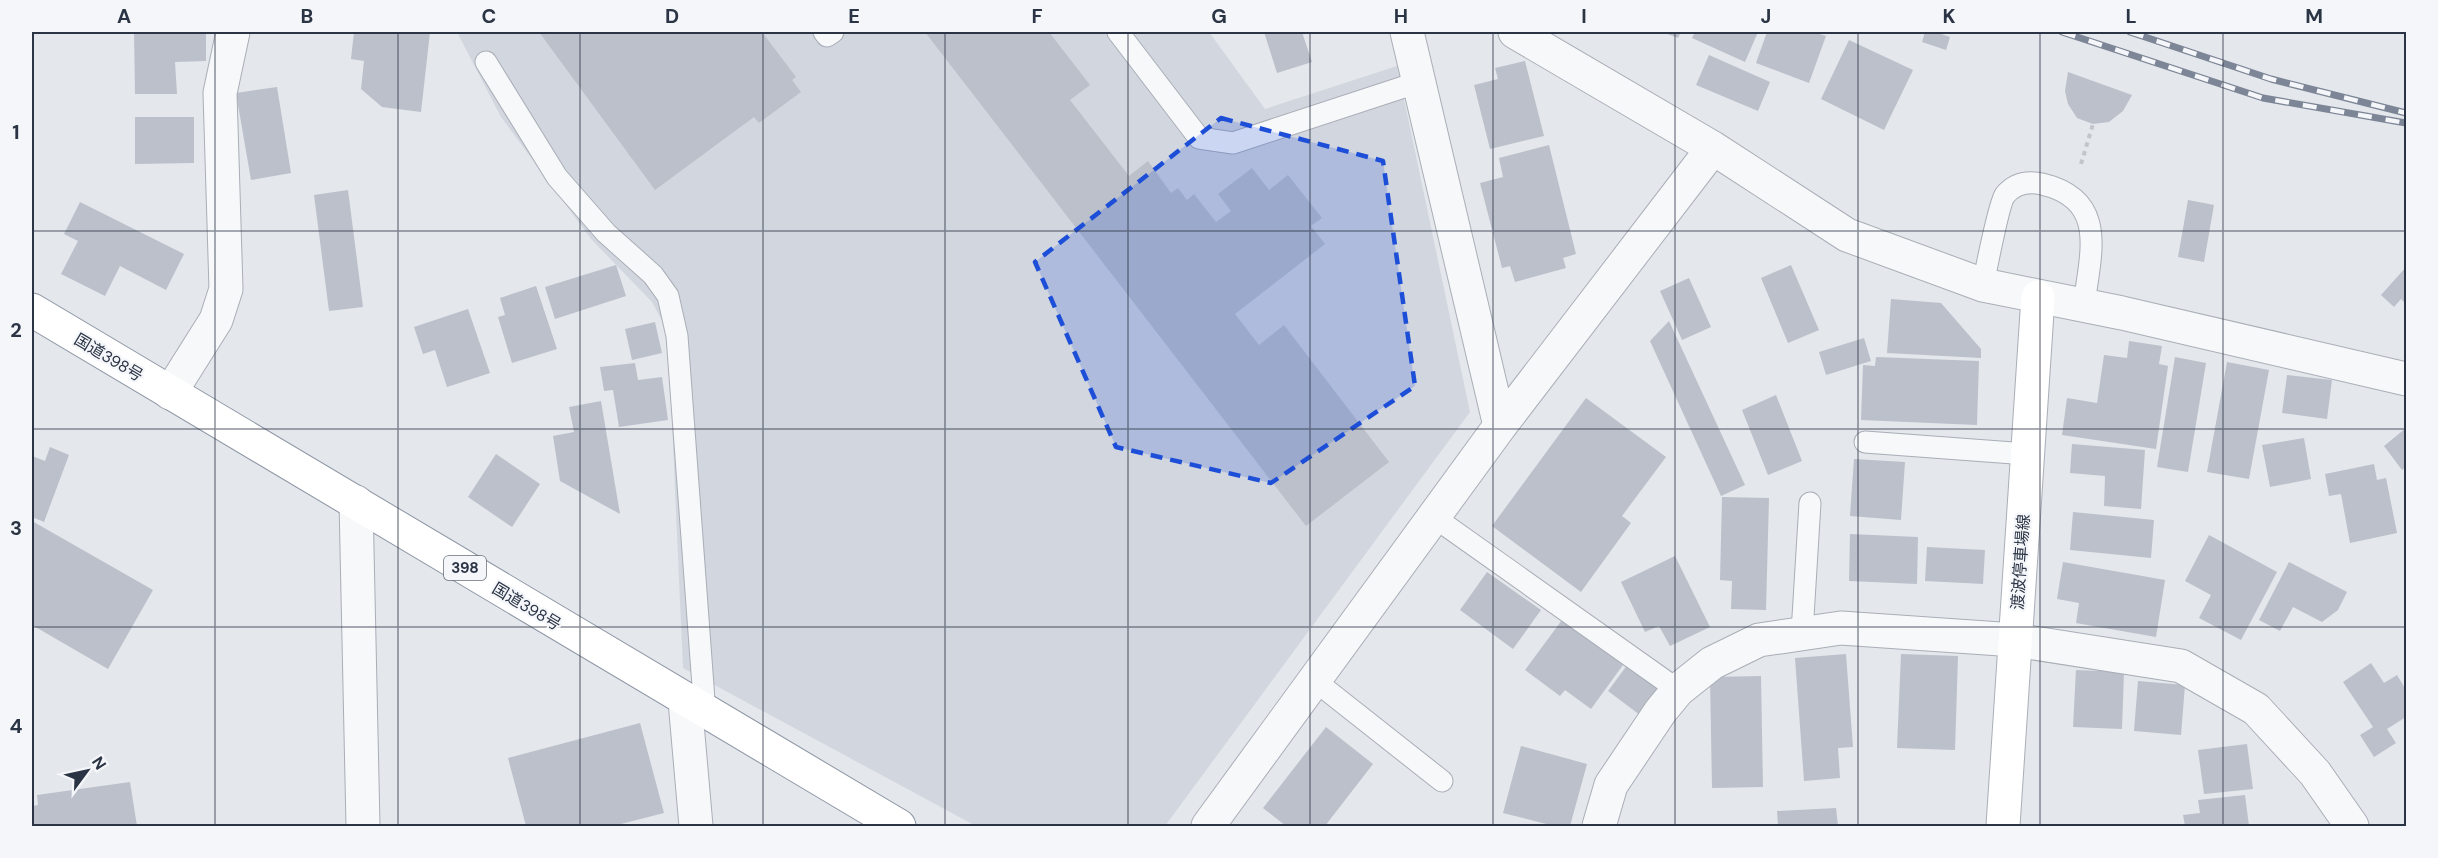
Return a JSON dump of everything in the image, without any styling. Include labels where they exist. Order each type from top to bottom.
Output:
[{"type":"main road","name":"渡波停車場線","points":[[2003,826],[2038,297]]},
{"type":"main road","name":"国道398号","points":[[32,310],[695,707],[899,826]]},
{"type":"street","points":[[170,393],[216,320],[226,289],[220,93],[233,32]]},
{"type":"street","points":[[1407,32],[1500,426]]},
{"type":"street","points":[[1515,32],[1713,148],[1847,235],[1983,285],[2403,373]]},
{"type":"street","points":[[1208,826],[1500,426],[1713,148]]},
{"type":"street","points":[[356,502],[363,826]]},
{"type":"street","points":[[1599,826],[1611,785],[1660,712],[1678,690],[1712,663],[1759,640],[1841,628],[2015,640],[2181,666],[2256,708],[2315,773],[2352,826]]},
{"type":"street","points":[[695,707],[696,826]]},
{"type":"lane","points":[[824,32],[827,36],[833,32]]},
{"type":"lane","points":[[1118,32],[1199,138],[1233,143],[1419,82]]},
{"type":"lane","points":[[486,62],[557,177],[606,233],[653,275],[669,296],[677,336],[695,707]]},
{"type":"lane","points":[[1983,285],[2004,197],[2017,185],[2030,181],[2061,189],[2081,204],[2093,233],[2084,305]]},
{"type":"lane","points":[[1865,442],[2027,453]]},
{"type":"lane","points":[[1802,633],[1810,503]]},
{"type":"lane","points":[[1434,517],[1678,690]]},
{"type":"lane","points":[[1314,680],[1442,781]]},
{"type":"path","points":[[2081,164],[2092,124]]},
{"type":"highlighted area","points":[[1221,118],[1383,161],[1415,386],[1271,483],[1116,447],[1035,262]]},
{"type":"shaded area","points":[[457,32],[1209,32],[1265,109],[1397,66],[1470,412],[1165,826],[976,826],[683,668],[668,332],[652,302],[591,239],[501,117]]},
{"type":"building","points":[[134,32],[206,32],[206,61],[175,62],[177,94],[135,94]]},
{"type":"building","points":[[354,32],[430,32],[421,112],[382,107],[361,89],[364,61],[351,59]]},
{"type":"building","points":[[539,32],[762,32],[796,77],[792,80],[801,92],[759,123],[754,117],[655,190]]},
{"type":"building","points":[[925,32],[1049,32],[1090,85],[1070,100],[1129,176],[1148,161],[1171,193],[1178,188],[1187,200],[1194,194],[1216,222],[1231,211],[1218,194],[1252,168],[1269,190],[1288,175],[1322,218],[1311,226],[1325,244],[1235,314],[1259,345],[1284,325],[1389,462],[1306,526]]},
{"type":"building","points":[[1264,32],[1302,32],[1312,62],[1277,73]]},
{"type":"building","points":[[1662,32],[1681,32],[1678,38]]},
{"type":"building","points":[[1695,32],[1758,32],[1745,62],[1692,38]]},
{"type":"building","points":[[1767,32],[1813,32],[1826,36],[1809,83],[1756,63]]},
{"type":"building","points":[[1925,32],[1935,32],[1950,37],[1946,50],[1922,42]]},
{"type":"building","points":[[1849,40],[1913,70],[1884,130],[1821,99]]},
{"type":"building","points":[[1709,55],[1770,82],[1758,111],[1696,85]]},
{"type":"building","points":[[1525,61],[1544,136],[1490,149],[1474,85],[1498,79],[1495,68]]},
{"type":"building","points":[[2068,72],[2132,95],[2123,111],[2109,122],[2093,124],[2077,118],[2068,104],[2065,91]]},
{"type":"building","points":[[277,87],[291,173],[251,180],[236,93]]},
{"type":"building","points":[[135,117],[194,117],[194,163],[135,164]]},
{"type":"building","points":[[1549,145],[1576,254],[1563,258],[1566,268],[1515,282],[1510,266],[1502,268],[1480,183],[1503,177],[1499,158]]},
{"type":"building","points":[[348,190],[363,307],[329,311],[314,195]]},
{"type":"building","points":[[2188,200],[2214,205],[2204,262],[2178,257]]},
{"type":"building","points":[[80,202],[184,254],[166,290],[120,266],[105,296],[61,274],[78,241],[64,234]]},
{"type":"building","points":[[616,265],[626,296],[555,319],[545,287]]},
{"type":"building","points":[[1791,265],[1819,330],[1788,343],[1761,278]]},
{"type":"building","points":[[2406,267],[2406,304],[2401,299],[2394,307],[2381,295]]},
{"type":"building","points":[[1689,278],[1711,327],[1682,340],[1660,291]]},
{"type":"building","points":[[536,286],[557,349],[512,363],[498,317],[505,315],[500,298]]},
{"type":"building","points":[[1891,299],[1941,303],[1981,349],[1981,358],[1887,353]]},
{"type":"building","points":[[468,309],[490,373],[447,387],[435,350],[423,354],[414,327]]},
{"type":"building","points":[[1669,321],[1745,485],[1721,496],[1650,341]]},
{"type":"building","points":[[655,322],[662,353],[632,360],[625,329]]},
{"type":"building","points":[[1864,338],[1871,361],[1826,375],[1819,352]]},
{"type":"building","points":[[2129,341],[2162,346],[2159,364],[2168,366],[2156,449],[2062,435],[2067,398],[2097,403],[2104,355],[2127,358]]},
{"type":"building","points":[[1876,357],[1979,361],[1977,425],[1861,420],[1863,365],[1875,366]]},
{"type":"building","points":[[2175,357],[2206,363],[2188,472],[2157,467]]},
{"type":"building","points":[[2227,362],[2269,370],[2249,479],[2207,472]]},
{"type":"building","points":[[635,363],[638,380],[662,377],[668,420],[619,427],[613,390],[604,391],[600,367]]},
{"type":"building","points":[[2287,375],[2332,380],[2327,419],[2282,413]]},
{"type":"building","points":[[1776,395],[1802,461],[1768,475],[1742,410]]},
{"type":"building","points":[[1586,398],[1666,457],[1622,516],[1631,523],[1581,592],[1492,526]]},
{"type":"building","points":[[601,401],[620,514],[560,481],[553,436],[574,432],[569,407]]},
{"type":"building","points":[[2406,428],[2406,467],[2402,470],[2384,446]]},
{"type":"building","points":[[2304,438],[2311,479],[2270,487],[2262,445]]},
{"type":"building","points":[[2072,444],[2145,450],[2141,509],[2104,506],[2105,476],[2070,473]]},
{"type":"building","points":[[50,447],[69,455],[44,522],[32,517],[32,456],[45,461]]},
{"type":"building","points":[[496,454],[540,484],[512,527],[468,497]]},
{"type":"building","points":[[1854,459],[1905,462],[1901,520],[1850,516]]},
{"type":"building","points":[[2374,464],[2377,480],[2386,478],[2397,533],[2350,543],[2341,494],[2329,496],[2325,474]]},
{"type":"building","points":[[1722,497],[1769,498],[1766,610],[1731,609],[1732,581],[1720,580]]},
{"type":"building","points":[[2073,512],[2154,520],[2151,558],[2070,550]]},
{"type":"building","points":[[32,521],[153,590],[108,669],[32,625]]},
{"type":"building","points":[[1850,534],[1918,537],[1917,584],[1849,581]]},
{"type":"building","points":[[2209,535],[2277,572],[2241,640],[2199,618],[2211,595],[2185,581]]},
{"type":"building","points":[[1927,547],[1985,550],[1983,584],[1925,581]]},
{"type":"building","points":[[1675,556],[1710,627],[1670,646],[1659,626],[1645,632],[1621,582]]},
{"type":"building","points":[[2063,562],[2165,580],[2156,637],[2076,623],[2079,603],[2057,599]]},
{"type":"building","points":[[2289,562],[2347,592],[2338,610],[2322,622],[2293,607],[2280,631],[2259,620]]},
{"type":"building","points":[[1487,572],[1541,610],[1513,649],[1460,610]]},
{"type":"building","points":[[1562,620],[1623,665],[1591,709],[1565,690],[1560,696],[1525,670]]},
{"type":"building","points":[[1846,654],[1853,747],[1838,748],[1840,778],[1804,781],[1795,658]]},
{"type":"building","points":[[1901,654],[1958,656],[1955,750],[1897,748]]},
{"type":"building","points":[[2371,663],[2384,683],[2397,675],[2406,690],[2406,717],[2387,729],[2396,743],[2374,757],[2360,735],[2373,727],[2343,682]]},
{"type":"building","points":[[1628,664],[1660,687],[1640,715],[1608,691]]},
{"type":"building","points":[[2076,670],[2124,672],[2122,729],[2073,727]]},
{"type":"building","points":[[1761,676],[1763,787],[1712,788],[1710,677]]},
{"type":"building","points":[[2138,681],[2185,685],[2181,735],[2134,731]]},
{"type":"building","points":[[640,723],[664,813],[613,826],[526,826],[508,758]]},
{"type":"building","points":[[1326,727],[1373,764],[1325,826],[1286,826],[1263,808]]},
{"type":"building","points":[[2247,744],[2253,789],[2204,794],[2198,750]]},
{"type":"building","points":[[1521,746],[1587,764],[1570,826],[1554,826],[1503,813]]},
{"type":"building","points":[[130,782],[137,826],[32,826],[32,806],[38,805],[37,795]]},
{"type":"building","points":[[2245,795],[2249,826],[2185,826],[2183,815],[2200,813],[2198,800]]},
{"type":"building","points":[[1836,808],[1838,826],[1778,826],[1777,811]]},
{"type":"railway","points":[[2062,32],[2263,98],[2406,123]]},
{"type":"railway","points":[[2130,32],[2271,79],[2406,113]]}]
